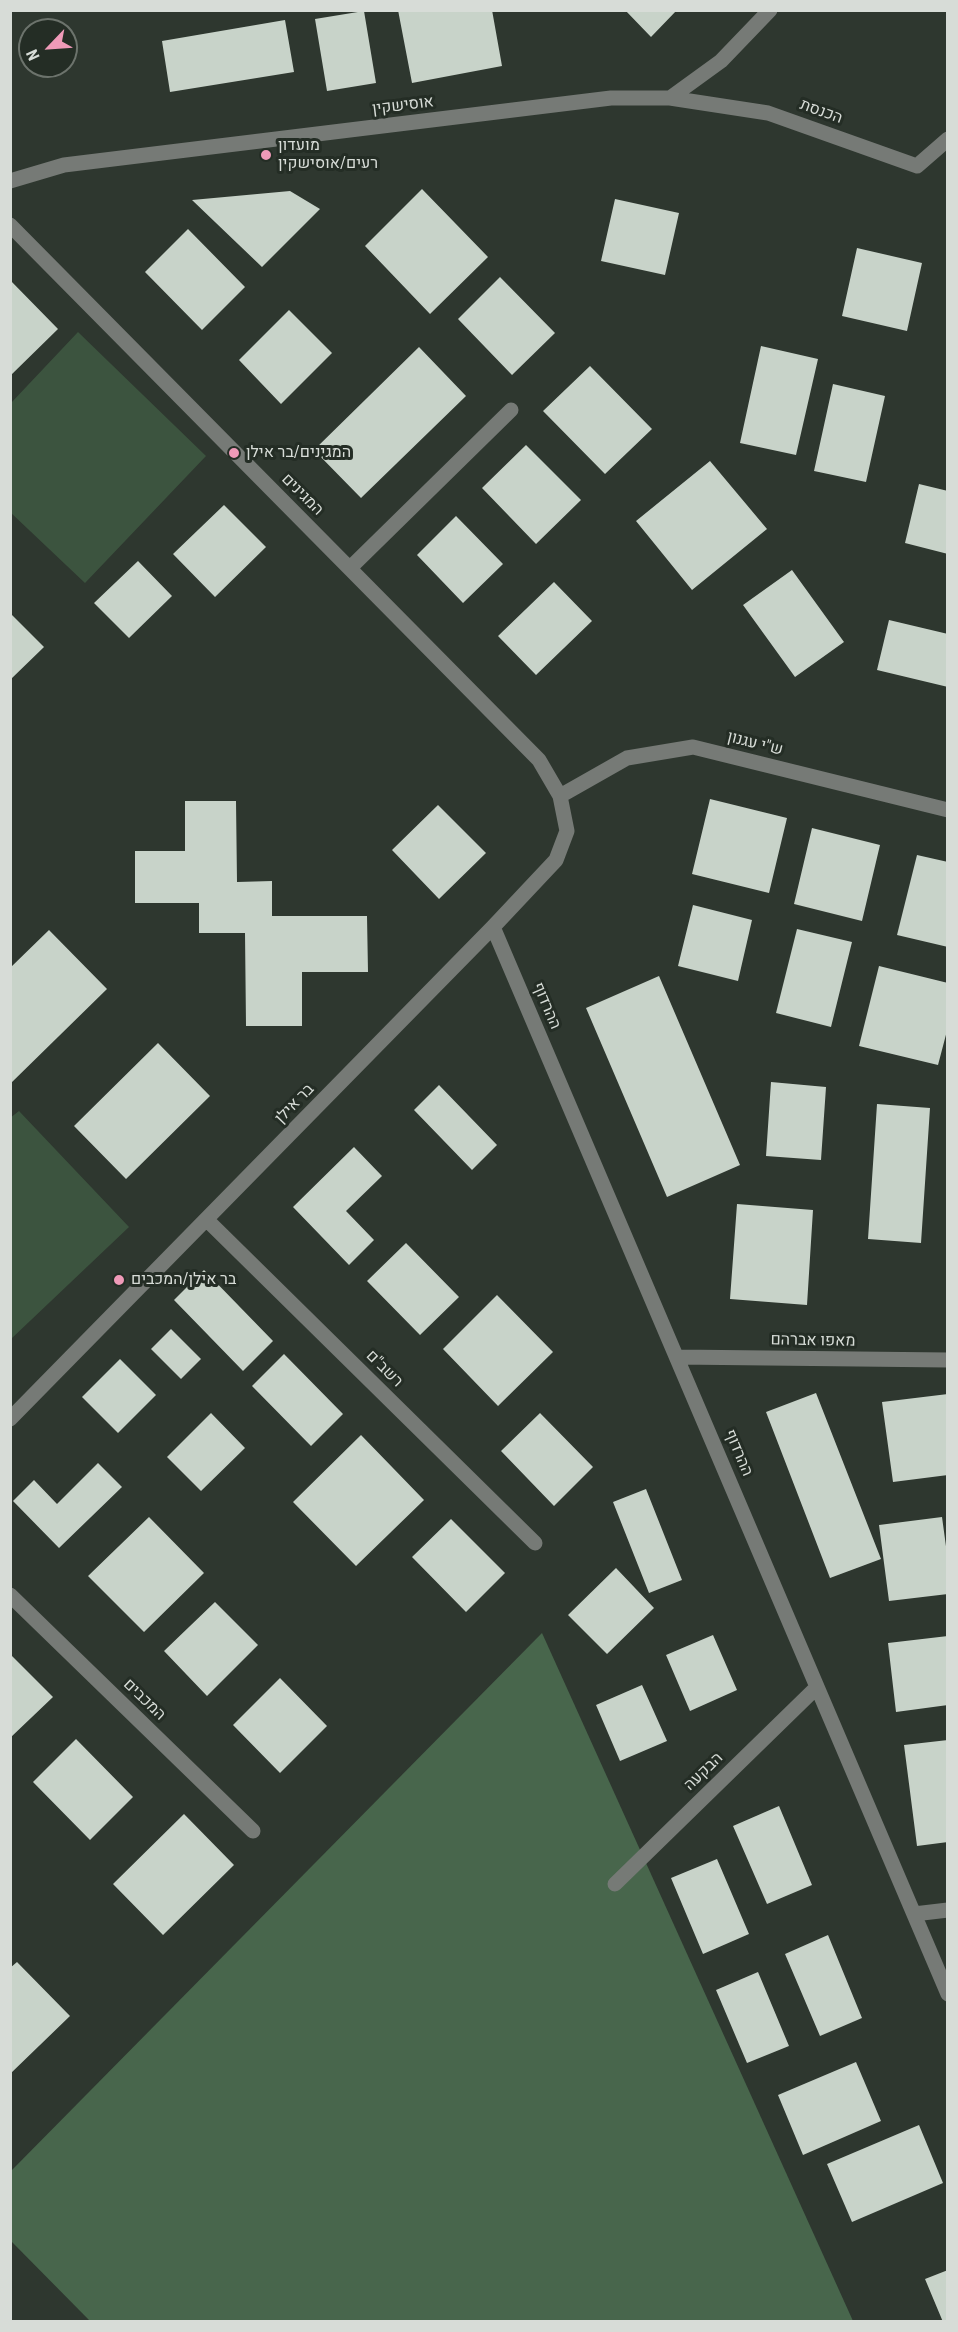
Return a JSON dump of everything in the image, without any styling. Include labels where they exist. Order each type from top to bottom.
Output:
[{"type":"street","points":[[670,98],[722,61],[770,10]]},
{"type":"street","name":"אוסישקין","points":[[10,181],[64,165],[611,98],[670,98]]},
{"type":"street","name":"הכנסת","points":[[670,98],[768,113],[916,166],[948,139]]},
{"type":"street","name":"המגינים","points":[[10,225],[539,760],[560,796]]},
{"type":"street","points":[[350,568],[511,410]]},
{"type":"street","name":"ש\"י עגנון","points":[[560,796],[627,759],[693,747],[948,810]]},
{"type":"street","name":"בר אילן","points":[[10,1419],[207,1220],[556,860],[567,831],[560,796]]},
{"type":"street","name":"ההרדוף","points":[[493,927],[948,1994]]},
{"type":"street","name":"רשב\"ם","points":[[207,1220],[535,1543]]},
{"type":"street","name":"מאפו אברהם","points":[[677,1357],[948,1360]]},
{"type":"street","name":"המכבים","points":[[10,1595],[253,1831]]},
{"type":"street","name":"הבקעה","points":[[615,1884],[817,1687]]},
{"type":"street","points":[[914,1914],[948,1910]]},
{"type":"green space","points":[[78,332],[206,456],[85,583],[10,512],[11,403]]},
{"type":"green space","points":[[19,1111],[129,1227],[11,1339],[10,1118]]},
{"type":"green space","points":[[542,1633],[853,2321],[90,2321],[11,2241],[11,2171]]},
{"type":"building","points":[[398,10],[492,10],[502,66],[412,83]]},
{"type":"building","points":[[625,10],[677,10],[651,37]]},
{"type":"building","points":[[364,11],[376,83],[327,91],[315,19]]},
{"type":"building","points":[[285,20],[294,72],[170,92],[162,41]]},
{"type":"building","points":[[422,189],[488,257],[430,314],[365,246]]},
{"type":"building","points":[[290,191],[320,209],[262,267],[192,200]]},
{"type":"building","points":[[615,199],[679,213],[665,275],[601,261]]},
{"type":"building","points":[[188,229],[245,287],[202,330],[145,272]]},
{"type":"building","points":[[857,248],[922,263],[907,331],[842,316]]},
{"type":"building","points":[[500,277],[555,333],[512,375],[458,319]]},
{"type":"building","points":[[10,280],[58,329],[10,376]]},
{"type":"building","points":[[289,310],[332,353],[281,404],[239,360]]},
{"type":"building","points":[[761,346],[818,359],[796,455],[740,443]]},
{"type":"building","points":[[419,347],[466,396],[361,498],[314,450]]},
{"type":"building","points":[[590,366],[652,429],[605,474],[543,411]]},
{"type":"building","points":[[833,384],[885,396],[866,482],[814,471]]},
{"type":"building","points":[[526,445],[581,500],[536,544],[482,488]]},
{"type":"building","points":[[710,461],[767,529],[692,590],[636,521]]},
{"type":"building","points":[[919,484],[948,491],[948,554],[905,543]]},
{"type":"building","points":[[224,505],[266,547],[215,597],[173,554]]},
{"type":"building","points":[[456,516],[503,564],[463,603],[417,555]]},
{"type":"building","points":[[138,561],[172,596],[129,638],[94,603]]},
{"type":"building","points":[[792,570],[844,642],[795,677],[743,605]]},
{"type":"building","points":[[554,582],[592,621],[536,675],[498,636]]},
{"type":"building","points":[[10,613],[44,647],[10,680]]},
{"type":"building","points":[[889,620],[948,634],[948,687],[877,670]]},
{"type":"building","points":[[710,799],[787,818],[769,893],[692,874]]},
{"type":"building","points":[[185,801],[236,801],[237,882],[272,881],[272,916],[367,916],[368,972],[302,972],[302,1026],[246,1026],[245,933],[199,933],[199,903],[135,903],[135,851],[185,851]]},
{"type":"building","points":[[438,805],[486,853],[439,899],[392,850]]},
{"type":"building","points":[[812,828],[880,845],[862,921],[794,904]]},
{"type":"building","points":[[917,855],[948,862],[948,947],[897,935]]},
{"type":"building","points":[[693,905],[752,920],[738,981],[678,966]]},
{"type":"building","points":[[797,929],[852,942],[831,1027],[776,1013]]},
{"type":"building","points":[[49,930],[107,989],[10,1084],[10,968]]},
{"type":"building","points":[[879,966],[948,983],[948,1027],[938,1065],[859,1046]]},
{"type":"building","points":[[659,976],[740,1165],[667,1197],[586,1008]]},
{"type":"building","points":[[158,1043],[210,1096],[126,1179],[74,1126]]},
{"type":"building","points":[[771,1082],[826,1087],[821,1160],[766,1156]]},
{"type":"building","points":[[439,1085],[497,1145],[472,1170],[414,1110]]},
{"type":"building","points":[[877,1104],[930,1108],[921,1243],[868,1239]]},
{"type":"building","points":[[354,1147],[382,1176],[346,1211],[374,1240],[349,1265],[293,1207]]},
{"type":"building","points":[[737,1204],[813,1210],[807,1305],[730,1299]]},
{"type":"building","points":[[406,1243],[459,1297],[420,1335],[367,1281]]},
{"type":"building","points":[[204,1270],[273,1341],[243,1371],[174,1300]]},
{"type":"building","points":[[497,1295],[553,1352],[498,1406],[443,1349]]},
{"type":"building","points":[[171,1329],[201,1359],[181,1379],[151,1349]]},
{"type":"building","points":[[284,1354],[343,1414],[311,1446],[252,1386]]},
{"type":"building","points":[[120,1359],[156,1395],[118,1433],[82,1397]]},
{"type":"building","points":[[816,1393],[881,1559],[830,1578],[766,1412]]},
{"type":"building","points":[[948,1394],[948,1475],[893,1482],[882,1402]]},
{"type":"building","points":[[211,1413],[245,1448],[201,1491],[167,1457]]},
{"type":"building","points":[[540,1413],[593,1467],[554,1506],[501,1451]]},
{"type":"building","points":[[361,1435],[424,1500],[356,1566],[293,1502]]},
{"type":"building","points":[[98,1463],[122,1487],[59,1548],[13,1501],[34,1480],[57,1504]]},
{"type":"building","points":[[646,1489],[682,1580],[649,1593],[613,1502]]},
{"type":"building","points":[[149,1517],[204,1573],[144,1632],[88,1576]]},
{"type":"building","points":[[942,1517],[948,1561],[948,1594],[889,1601],[879,1525]]},
{"type":"building","points":[[451,1519],[505,1573],[466,1612],[412,1557]]},
{"type":"building","points":[[616,1568],[654,1608],[607,1654],[568,1615]]},
{"type":"building","points":[[215,1602],[258,1645],[207,1696],[164,1651]]},
{"type":"building","points":[[713,1635],[737,1690],[690,1711],[666,1655]]},
{"type":"building","points":[[948,1636],[948,1705],[896,1712],[888,1643]]},
{"type":"building","points":[[10,1654],[53,1697],[10,1738]]},
{"type":"building","points":[[280,1678],[327,1726],[280,1773],[233,1725]]},
{"type":"building","points":[[642,1685],[667,1741],[620,1761],[596,1705]]},
{"type":"building","points":[[76,1739],[133,1797],[90,1840],[33,1782]]},
{"type":"building","points":[[948,1740],[948,1842],[917,1846],[904,1745]]},
{"type":"building","points":[[779,1806],[812,1885],[767,1904],[733,1826]]},
{"type":"building","points":[[184,1814],[234,1865],[163,1935],[113,1884]]},
{"type":"building","points":[[717,1859],[749,1934],[703,1954],[671,1878]]},
{"type":"building","points":[[828,1935],[862,2018],[820,2036],[785,1954]]},
{"type":"building","points":[[17,1962],[70,2016],[10,2074],[10,1968]]},
{"type":"building","points":[[758,1972],[789,2046],[747,2063],[716,1990]]},
{"type":"building","points":[[856,2062],[881,2121],[803,2155],[778,2095]]},
{"type":"building","points":[[919,2125],[943,2183],[852,2222],[827,2164]]},
{"type":"building","points":[[948,2270],[948,2322],[943,2322],[925,2279]]},
{"type":"place","name":"מועדון רעים/אוסישקין","points":[[266,155]]},
{"type":"place","name":"המגינים/בר אילן","points":[[234,453]]},
{"type":"place","name":"בר אילן/המכבים","points":[[119,1280]]}]
